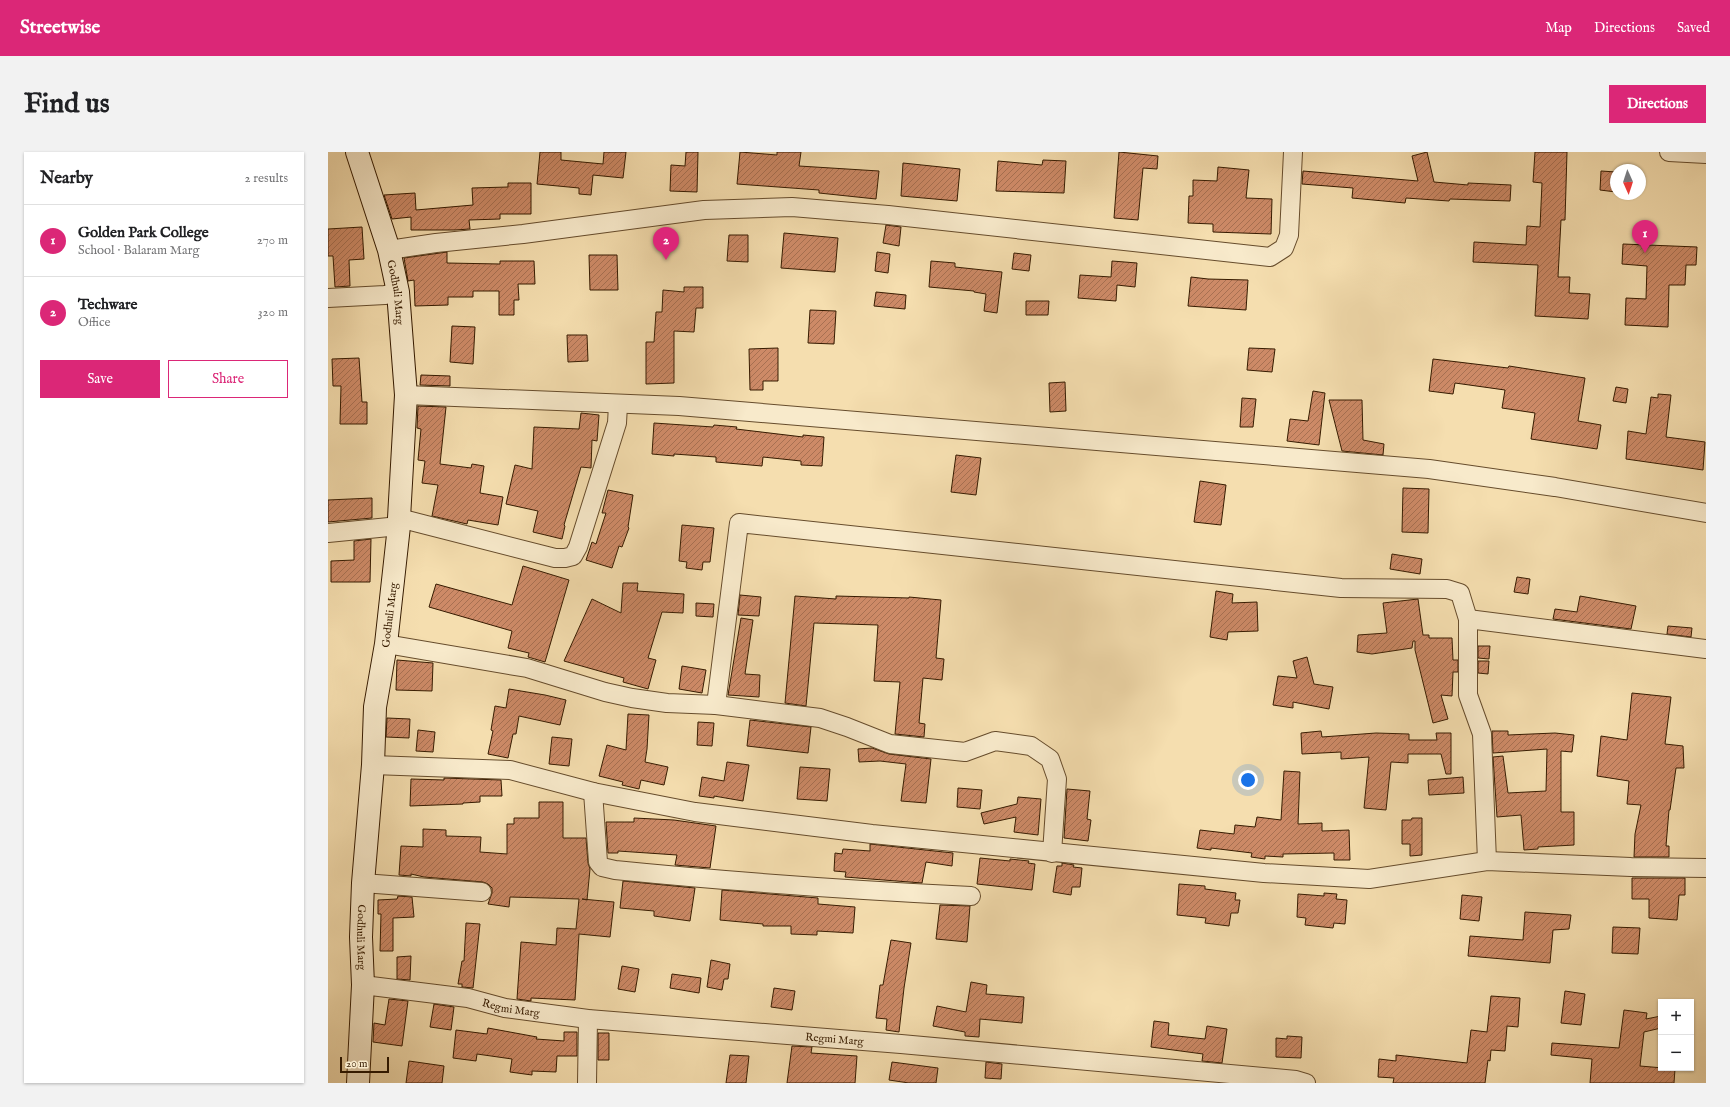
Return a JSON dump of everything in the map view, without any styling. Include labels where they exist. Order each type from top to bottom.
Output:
[{"type":"main road","name":"Godhuli Marg","points":[[357,152],[389,250],[398,292],[406,395],[399,522],[386,644],[375,707],[373,765],[363,883],[361,937],[363,985],[358,1083]]},
{"type":"street","points":[[389,250],[704,210],[792,207],[896,216],[1270,257],[1284,248],[1289,235],[1293,152]]},
{"type":"street","points":[[1669,152],[1706,154]]},
{"type":"street","points":[[328,298],[385,295],[398,292]]},
{"type":"street","points":[[406,395],[686,407],[1429,469],[1555,487],[1706,513]]},
{"type":"street","points":[[328,533],[399,522],[555,558],[573,556],[578,547],[617,423],[618,405]]},
{"type":"street","points":[[716,705],[739,523],[1342,588],[1447,589],[1460,593],[1468,619],[1468,695],[1482,734],[1487,861]]},
{"type":"street","points":[[1468,619],[1706,649]]},
{"type":"street","points":[[386,644],[527,668],[605,692],[632,698],[667,703],[716,705],[820,718],[848,727],[890,744],[965,752],[995,741],[1030,746],[1050,759],[1057,779],[1052,853]]},
{"type":"street","points":[[373,765],[510,770],[593,792],[694,812],[880,835],[1264,874],[1369,879],[1487,861],[1631,867],[1706,868]]},
{"type":"street","points":[[593,792],[598,862],[602,867],[615,870],[853,890],[971,896]]},
{"type":"street","points":[[363,883],[482,892]]},
{"type":"street","name":"Regmi Marg","points":[[363,985],[468,998],[505,1008],[588,1019],[1089,1060],[1306,1083]]},
{"type":"street","points":[[587,1083],[588,1019]]},
{"type":"building","points":[[540,152],[561,152],[561,160],[603,164],[604,152],[626,152],[623,178],[593,175],[591,195],[579,194],[579,188],[537,184]]},
{"type":"building","points":[[686,152],[698,152],[697,192],[670,191],[671,165],[685,166]]},
{"type":"building","points":[[740,152],[777,155],[777,152],[801,152],[799,166],[879,171],[876,199],[819,193],[819,190],[737,184]]},
{"type":"building","points":[[1119,152],[1158,156],[1157,169],[1143,168],[1138,220],[1114,218]]},
{"type":"building","points":[[1427,152],[1434,182],[1468,185],[1468,183],[1511,185],[1510,201],[1450,199],[1449,201],[1406,198],[1405,203],[1352,198],[1353,188],[1302,184],[1303,171],[1418,181],[1412,156]]},
{"type":"building","points":[[1535,152],[1567,152],[1565,220],[1561,220],[1558,277],[1570,277],[1569,293],[1590,294],[1588,319],[1535,316],[1538,265],[1473,262],[1474,242],[1526,245],[1527,226],[1540,227],[1542,183],[1533,182]]},
{"type":"building","points":[[1043,160],[1066,161],[1064,193],[996,191],[998,161],[1042,165]]},
{"type":"building","points":[[903,163],[960,169],[957,201],[901,196]]},
{"type":"building","points":[[1218,167],[1249,170],[1246,198],[1272,199],[1271,234],[1213,232],[1213,224],[1188,223],[1189,196],[1193,196],[1193,180],[1217,181]]},
{"type":"building","points":[[1601,171],[1610,172],[1610,191],[1600,190]]},
{"type":"building","points":[[508,183],[531,183],[531,214],[500,214],[500,219],[469,220],[470,229],[411,230],[411,217],[392,219],[384,195],[415,193],[416,210],[473,205],[472,188],[508,187]]},
{"type":"building","points":[[886,225],[901,227],[899,246],[883,243]]},
{"type":"building","points":[[362,227],[364,259],[349,260],[350,286],[335,287],[333,256],[328,256],[328,229]]},
{"type":"building","points":[[784,233],[838,238],[835,272],[781,268]]},
{"type":"building","points":[[729,235],[748,235],[748,262],[727,261]]},
{"type":"building","points":[[1623,244],[1697,247],[1696,265],[1686,265],[1685,285],[1669,285],[1668,327],[1625,325],[1626,298],[1646,299],[1647,266],[1622,264]]},
{"type":"building","points":[[447,252],[447,263],[500,264],[500,261],[534,261],[535,284],[518,284],[519,300],[514,300],[514,315],[499,315],[499,291],[473,291],[473,297],[448,297],[448,305],[415,306],[414,280],[408,281],[404,258]]},
{"type":"building","points":[[877,252],[890,254],[888,273],[875,271]]},
{"type":"building","points":[[1014,253],[1031,255],[1029,271],[1012,269]]},
{"type":"building","points":[[589,255],[617,255],[618,290],[590,290]]},
{"type":"building","points":[[931,261],[955,263],[955,267],[1002,272],[997,313],[984,311],[986,294],[974,291],[929,287]]},
{"type":"building","points":[[1112,261],[1137,263],[1135,287],[1117,285],[1116,301],[1078,298],[1080,275],[1111,277]]},
{"type":"building","points":[[1191,277],[1248,280],[1246,310],[1188,306]]},
{"type":"building","points":[[684,287],[703,287],[703,308],[696,308],[694,332],[674,331],[674,383],[646,384],[646,342],[654,342],[656,312],[662,312],[663,290],[684,292]]},
{"type":"building","points":[[876,292],[906,295],[905,309],[874,306]]},
{"type":"building","points":[[1026,301],[1049,301],[1048,315],[1026,315]]},
{"type":"building","points":[[810,310],[836,311],[834,344],[808,343]]},
{"type":"building","points":[[452,326],[475,327],[473,364],[450,362]]},
{"type":"building","points":[[567,335],[587,335],[588,361],[568,362]]},
{"type":"building","points":[[778,348],[778,381],[763,381],[763,390],[750,390],[749,349]]},
{"type":"building","points":[[1249,348],[1275,349],[1272,372],[1247,370]]},
{"type":"building","points":[[359,358],[362,402],[367,402],[367,424],[340,424],[341,386],[333,386],[332,359]]},
{"type":"building","points":[[1433,359],[1508,368],[1509,366],[1585,378],[1578,421],[1601,425],[1597,449],[1531,439],[1535,413],[1502,408],[1505,390],[1455,383],[1453,394],[1429,391]]},
{"type":"building","points":[[421,375],[450,376],[450,386],[420,385]]},
{"type":"building","points":[[1065,382],[1066,411],[1050,412],[1049,383]]},
{"type":"building","points":[[1616,387],[1628,389],[1626,403],[1613,401]]},
{"type":"building","points":[[1313,391],[1325,393],[1319,445],[1287,441],[1290,419],[1308,421]]},
{"type":"building","points":[[1658,394],[1671,395],[1666,437],[1705,442],[1703,470],[1626,459],[1628,431],[1646,434],[1651,397],[1658,398]]},
{"type":"building","points":[[1242,398],[1256,399],[1253,427],[1240,427]]},
{"type":"building","points":[[1329,400],[1362,400],[1363,440],[1384,444],[1383,455],[1342,451]]},
{"type":"building","points":[[418,406],[446,407],[440,464],[471,468],[472,464],[484,466],[480,493],[503,497],[498,525],[468,520],[467,524],[432,516],[438,485],[422,483],[425,461],[418,460],[421,429],[417,428]]},
{"type":"building","points":[[581,413],[599,415],[597,441],[592,440],[591,468],[581,467],[564,525],[562,539],[533,532],[538,511],[506,504],[515,465],[532,469],[534,427],[579,429]]},
{"type":"building","points":[[654,423],[713,427],[714,425],[803,437],[803,435],[824,437],[822,466],[801,465],[801,461],[763,457],[762,466],[716,462],[716,457],[652,454]]},
{"type":"building","points":[[956,455],[981,458],[976,495],[951,492]]},
{"type":"building","points":[[1200,481],[1226,485],[1221,525],[1194,522]]},
{"type":"building","points":[[1403,488],[1429,489],[1428,533],[1402,532]]},
{"type":"building","points":[[608,490],[633,495],[629,528],[622,547],[619,546],[612,568],[586,560],[592,542],[596,544],[606,513],[602,513]]},
{"type":"building","points":[[372,498],[372,518],[328,522],[328,500]]},
{"type":"building","points":[[682,525],[714,528],[710,562],[703,562],[702,570],[686,568],[687,562],[679,561]]},
{"type":"building","points":[[371,539],[370,582],[331,582],[331,561],[354,560],[354,541]]},
{"type":"building","points":[[1392,554],[1422,559],[1420,574],[1390,569]]},
{"type":"building","points":[[523,566],[569,580],[545,662],[528,657],[529,653],[508,648],[512,631],[429,607],[436,584],[512,605]]},
{"type":"building","points":[[1517,577],[1530,579],[1528,594],[1514,592]]},
{"type":"building","points":[[623,583],[638,583],[637,591],[684,594],[683,613],[662,612],[648,658],[656,660],[648,689],[623,682],[624,678],[564,661],[592,599],[621,613]]},
{"type":"building","points":[[1216,591],[1233,594],[1232,603],[1257,602],[1258,631],[1228,632],[1227,640],[1210,637]]},
{"type":"building","points":[[740,595],[761,597],[759,616],[738,615]]},
{"type":"building","points":[[795,596],[836,599],[836,596],[909,597],[941,600],[936,658],[944,659],[942,680],[923,678],[919,723],[925,724],[924,737],[895,734],[900,682],[874,681],[878,625],[814,623],[806,706],[785,703]]},
{"type":"building","points":[[1580,596],[1636,606],[1631,629],[1553,619],[1555,609],[1577,612]]},
{"type":"building","points":[[1418,599],[1423,635],[1429,635],[1429,638],[1452,638],[1453,660],[1458,660],[1458,672],[1453,672],[1452,696],[1441,695],[1448,719],[1433,723],[1415,650],[1415,641],[1413,641],[1412,648],[1372,654],[1357,652],[1358,635],[1387,633],[1383,603]]},
{"type":"building","points":[[696,603],[714,604],[713,617],[696,616]]},
{"type":"building","points":[[741,618],[753,620],[745,674],[760,675],[759,697],[728,695]]},
{"type":"building","points":[[1668,626],[1692,628],[1691,637],[1667,634]]},
{"type":"building","points":[[1478,646],[1490,646],[1489,659],[1478,658]]},
{"type":"building","points":[[1307,657],[1314,684],[1333,687],[1329,709],[1293,702],[1293,708],[1273,705],[1278,676],[1297,678],[1293,661]]},
{"type":"building","points":[[397,660],[433,663],[432,691],[396,690]]},
{"type":"building","points":[[1478,661],[1489,661],[1488,674],[1478,673]]},
{"type":"building","points":[[682,666],[706,670],[702,693],[679,689]]},
{"type":"building","points":[[509,689],[566,700],[560,725],[519,716],[516,734],[513,734],[508,758],[488,754],[493,731],[491,730],[495,706],[506,708]]},
{"type":"building","points":[[1632,693],[1671,697],[1665,744],[1683,746],[1684,768],[1676,768],[1669,810],[1666,846],[1669,846],[1669,857],[1634,857],[1635,834],[1641,805],[1627,804],[1629,781],[1597,776],[1601,736],[1627,740]]},
{"type":"building","points":[[628,714],[649,715],[645,762],[668,767],[664,785],[641,780],[639,789],[622,785],[623,782],[599,776],[607,745],[626,750]]},
{"type":"building","points":[[387,718],[410,719],[409,738],[386,737]]},
{"type":"building","points":[[750,720],[811,727],[808,753],[747,746]]},
{"type":"building","points":[[698,722],[714,723],[712,746],[697,745]]},
{"type":"building","points":[[418,730],[435,732],[433,752],[416,751]]},
{"type":"building","points":[[1321,731],[1322,737],[1376,733],[1409,734],[1409,740],[1437,740],[1436,733],[1451,733],[1451,774],[1446,774],[1441,754],[1408,754],[1408,763],[1391,762],[1386,810],[1364,808],[1369,757],[1341,759],[1341,752],[1302,754],[1301,733]]},
{"type":"building","points":[[1492,731],[1508,731],[1508,735],[1555,733],[1574,735],[1572,752],[1561,751],[1561,812],[1574,812],[1574,845],[1538,847],[1538,849],[1524,850],[1521,815],[1497,817],[1493,757],[1503,756],[1508,793],[1546,791],[1547,749],[1493,753]]},
{"type":"building","points":[[552,737],[572,739],[569,766],[549,764]]},
{"type":"building","points":[[872,748],[889,754],[931,759],[926,803],[901,801],[906,764],[880,761],[859,762],[858,749]]},
{"type":"building","points":[[727,762],[749,765],[743,801],[714,796],[714,798],[699,796],[702,777],[724,781]]},
{"type":"building","points":[[800,767],[830,769],[827,801],[797,799]]},
{"type":"building","points":[[1284,771],[1300,772],[1298,824],[1322,823],[1322,831],[1349,830],[1350,860],[1334,860],[1334,853],[1283,854],[1283,857],[1265,856],[1265,859],[1251,857],[1252,853],[1211,848],[1211,850],[1197,848],[1200,830],[1234,834],[1235,825],[1255,827],[1257,817],[1281,820]]},
{"type":"building","points":[[1463,777],[1464,793],[1429,795],[1428,780]]},
{"type":"building","points":[[444,778],[501,780],[502,796],[480,796],[480,802],[463,804],[410,806],[411,779],[444,780]]},
{"type":"building","points":[[958,788],[982,790],[980,809],[957,807]]},
{"type":"building","points":[[1067,789],[1090,791],[1087,819],[1091,820],[1088,841],[1064,838]]},
{"type":"building","points":[[1018,797],[1041,799],[1038,835],[1014,832],[1016,817],[984,824],[981,813],[1017,804]]},
{"type":"building","points":[[539,802],[563,802],[563,838],[586,838],[588,863],[590,869],[587,899],[614,902],[610,937],[579,934],[575,1000],[531,998],[531,1001],[517,999],[521,942],[556,945],[557,928],[576,929],[579,899],[510,897],[509,907],[488,904],[492,893],[492,888],[483,882],[424,877],[411,874],[411,876],[399,875],[401,846],[423,847],[423,829],[446,830],[446,836],[481,837],[480,852],[507,854],[507,824],[514,824],[514,818],[539,818]]},
{"type":"building","points":[[634,818],[674,820],[716,826],[710,868],[675,865],[677,855],[618,851],[618,853],[608,853],[606,822],[634,822]]},
{"type":"building","points":[[1412,818],[1422,818],[1422,855],[1410,856],[1410,844],[1402,844],[1402,820],[1411,820]]},
{"type":"building","points":[[870,844],[953,853],[952,866],[926,862],[922,883],[845,877],[846,872],[834,871],[835,853],[842,854],[843,849],[870,851]]},
{"type":"building","points":[[980,858],[1029,861],[1028,863],[1035,864],[1032,890],[977,884]]},
{"type":"building","points":[[1062,863],[1074,865],[1073,867],[1082,868],[1080,887],[1072,887],[1071,895],[1053,892],[1057,866],[1062,866]]},
{"type":"building","points":[[1632,878],[1685,878],[1685,895],[1679,895],[1677,920],[1649,918],[1649,899],[1632,899]]},
{"type":"building","points":[[623,881],[695,888],[690,921],[654,916],[654,911],[620,908]]},
{"type":"building","points":[[1179,884],[1205,886],[1205,889],[1236,893],[1235,900],[1240,900],[1238,913],[1231,913],[1229,926],[1205,923],[1206,918],[1177,915]]},
{"type":"building","points":[[722,890],[818,898],[818,904],[855,907],[853,933],[817,931],[817,935],[791,934],[791,926],[763,926],[763,924],[720,920]]},
{"type":"building","points":[[1324,893],[1337,894],[1336,899],[1347,900],[1345,924],[1334,923],[1333,928],[1305,925],[1306,918],[1297,917],[1298,894],[1324,896]]},
{"type":"building","points":[[1462,895],[1482,897],[1479,921],[1460,919]]},
{"type":"building","points":[[398,896],[412,897],[414,917],[393,918],[393,951],[380,951],[381,914],[378,914],[378,900],[397,899]]},
{"type":"building","points":[[940,905],[970,906],[967,942],[936,939]]},
{"type":"building","points":[[1525,912],[1571,915],[1569,929],[1553,930],[1550,963],[1468,956],[1470,936],[1523,940]]},
{"type":"building","points":[[466,923],[480,924],[473,988],[462,987],[462,984],[458,984],[462,961],[464,961]]},
{"type":"building","points":[[1613,927],[1640,928],[1638,954],[1612,953]]},
{"type":"building","points":[[891,940],[911,943],[899,1032],[886,1030],[887,1019],[876,1018],[880,985],[883,985]]},
{"type":"building","points":[[411,956],[410,980],[397,979],[397,957]]},
{"type":"building","points":[[711,960],[730,964],[728,979],[724,979],[722,990],[707,987]]},
{"type":"building","points":[[622,966],[639,969],[635,992],[618,989]]},
{"type":"building","points":[[672,974],[701,978],[699,993],[670,988]]},
{"type":"building","points":[[971,982],[987,985],[986,994],[1024,997],[1022,1023],[980,1019],[979,1037],[965,1036],[965,1032],[933,1026],[937,1006],[966,1012]]},
{"type":"building","points":[[774,988],[795,991],[792,1010],[771,1007]]},
{"type":"building","points":[[1565,991],[1585,994],[1581,1025],[1561,1023]]},
{"type":"building","points":[[1491,996],[1520,998],[1518,1027],[1507,1026],[1505,1051],[1491,1050],[1485,1083],[1393,1083],[1394,1078],[1378,1077],[1379,1059],[1396,1061],[1396,1055],[1467,1063],[1471,1030],[1487,1032]]},
{"type":"building","points":[[389,999],[408,1001],[402,1046],[373,1042],[374,1023],[385,1025]]},
{"type":"building","points":[[434,1004],[454,1007],[451,1030],[430,1027]]},
{"type":"building","points":[[1624,1010],[1647,1013],[1646,1019],[1658,1017],[1658,1029],[1644,1032],[1640,1066],[1658,1068],[1658,1071],[1675,1071],[1674,1083],[1590,1083],[1592,1059],[1551,1055],[1552,1043],[1619,1048]]},
{"type":"building","points":[[1154,1021],[1169,1023],[1168,1035],[1205,1039],[1207,1026],[1227,1029],[1222,1063],[1202,1061],[1203,1054],[1151,1047]]},
{"type":"building","points":[[488,1028],[537,1037],[536,1039],[564,1041],[564,1032],[577,1032],[577,1056],[557,1056],[556,1072],[532,1071],[532,1075],[510,1072],[512,1059],[477,1054],[476,1061],[453,1058],[456,1030],[487,1034]]},
{"type":"building","points":[[598,1033],[609,1033],[609,1060],[598,1060]]},
{"type":"building","points":[[1287,1036],[1302,1037],[1301,1058],[1276,1057],[1276,1038],[1287,1039]]},
{"type":"building","points":[[792,1046],[812,1047],[811,1053],[857,1056],[855,1083],[787,1083]]},
{"type":"building","points":[[730,1055],[749,1056],[746,1083],[726,1083]]},
{"type":"building","points":[[409,1061],[444,1066],[442,1083],[406,1083]]},
{"type":"building","points":[[892,1062],[938,1068],[936,1083],[909,1083],[889,1080]]},
{"type":"building","points":[[986,1062],[1002,1064],[1001,1079],[985,1078]]},
{"type":"place","name":"Golden Park College","points":[[1645,253]]},
{"type":"place","name":"Techware","points":[[666,260]]}]
